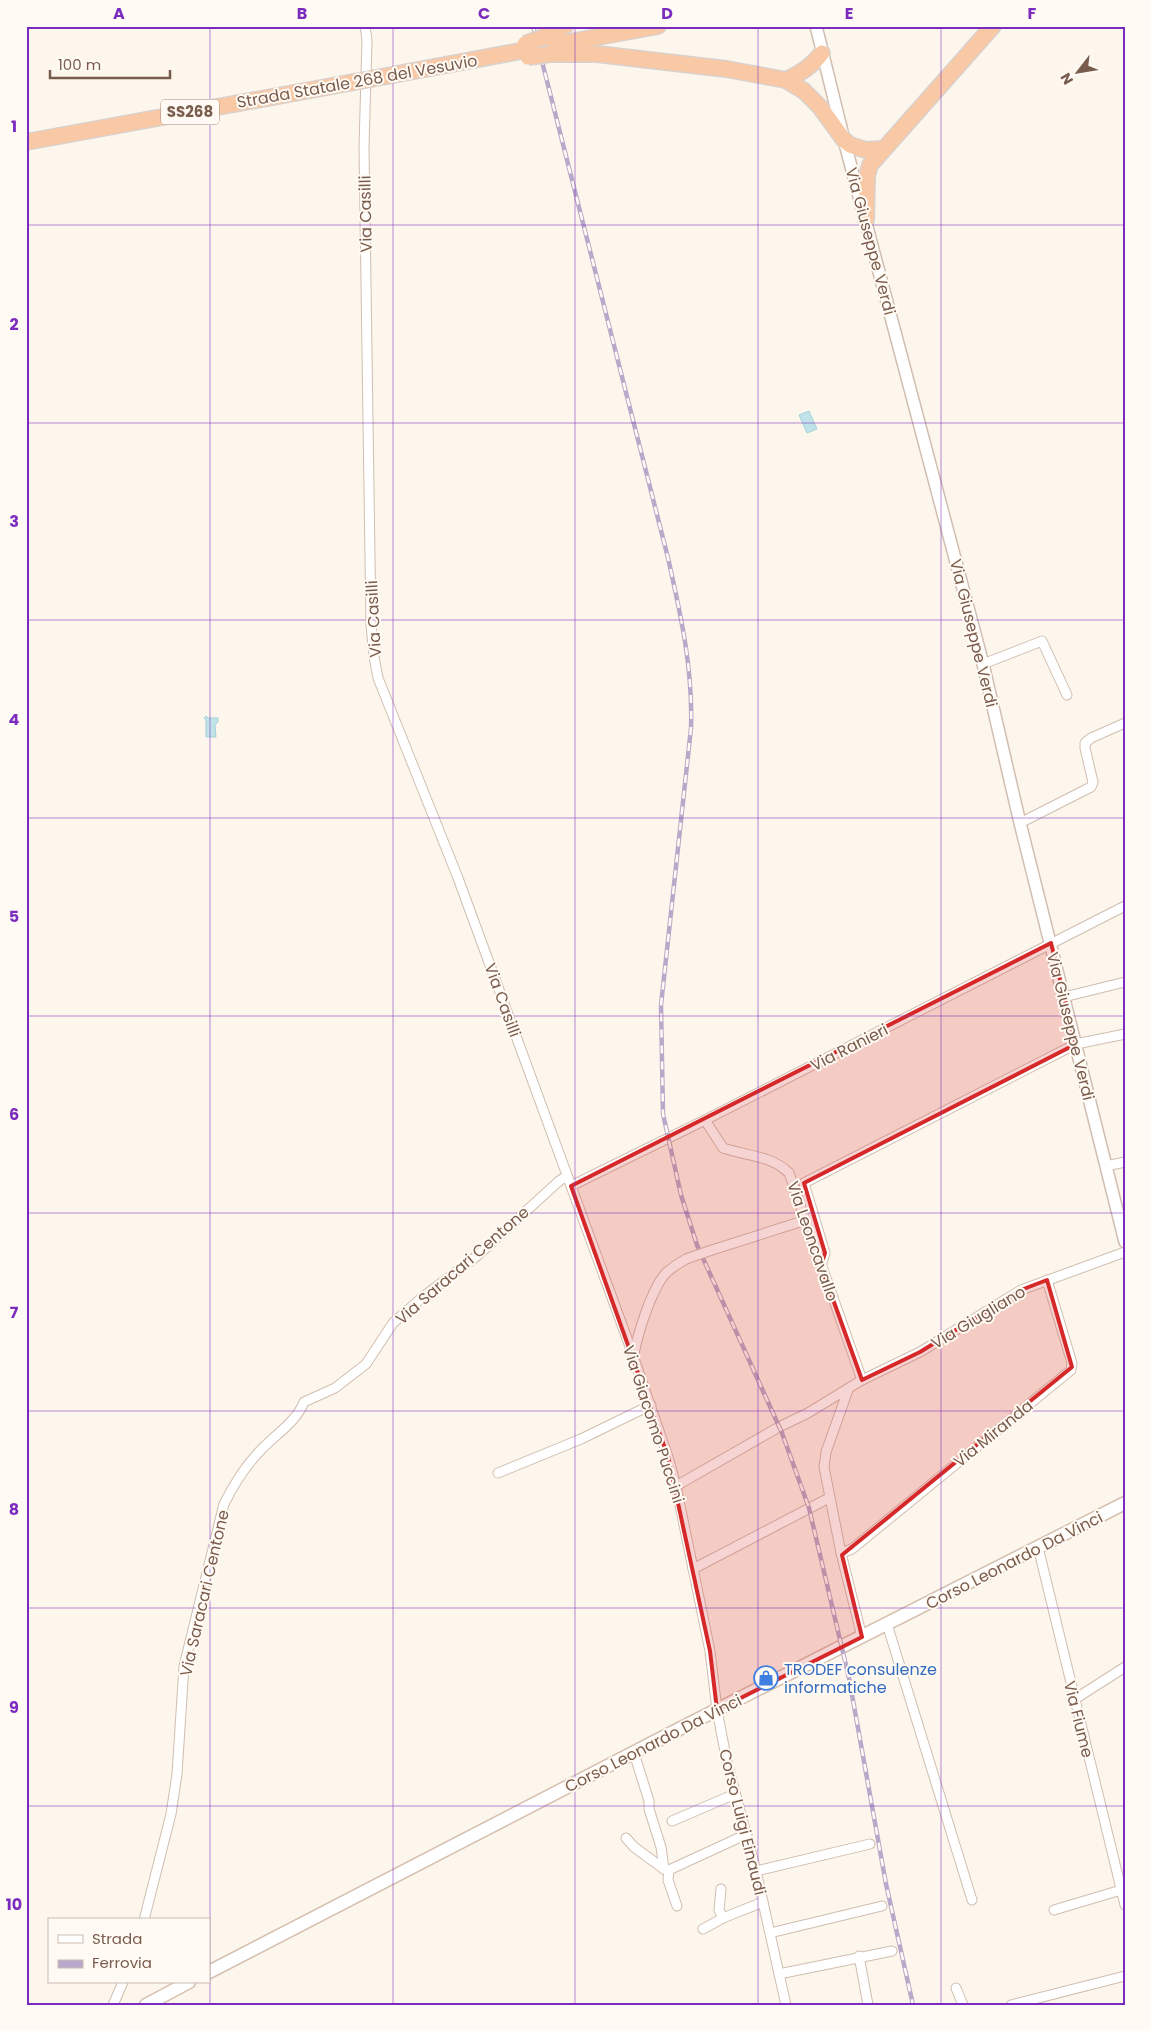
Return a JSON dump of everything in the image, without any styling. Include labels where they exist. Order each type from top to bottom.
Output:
[{"type":"highway","points":[[547,46],[565,26]]},
{"type":"highway","points":[[425,69],[483,52],[526,50],[658,26]]},
{"type":"highway","points":[[866,220],[867,176],[870,164],[993,26]]},
{"type":"highway","points":[[547,46],[597,54],[726,69],[786,80],[804,91],[820,107],[844,140],[857,149],[884,148]]},
{"type":"highway","name":"Strada Statale 268 del Vesuvio","points":[[26,142],[462,62],[489,62],[526,50]]},
{"type":"highway","points":[[786,80],[800,74],[813,64],[822,53]]},
{"type":"main road","name":"Corso Leonardo Da Vinci","points":[[210,1971],[717,1710],[1125,1503]]},
{"type":"main road","points":[[146,2005],[185,1984]]},
{"type":"street","name":"Via Casilli","points":[[365,26],[367,40],[364,88],[364,191],[371,625],[374,657],[378,678],[458,878],[567,1176]]},
{"type":"street","name":"Via Giuseppe Verdi","points":[[816,26],[844,140],[982,664],[1125,1242]]},
{"type":"street","points":[[982,664],[1042,641],[1067,695]]},
{"type":"street","points":[[1020,823],[1091,787],[1093,782],[1084,748],[1086,742],[1091,738],[1125,724]]},
{"type":"street","name":"Via Ranieri","points":[[571,1186],[705,1120],[1125,906]]},
{"type":"street","points":[[1064,997],[1125,982]]},
{"type":"street","points":[[821,1266],[825,1253],[804,1182],[1076,1044],[1125,1034]]},
{"type":"street","name":"Via Leoncavallo","points":[[705,1120],[723,1148],[771,1159],[789,1172],[862,1380]]},
{"type":"street","points":[[1106,1166],[1125,1162]]},
{"type":"street","name":"Via Giacomo Puccini","points":[[567,1176],[634,1357],[676,1486],[710,1651],[717,1710]]},
{"type":"street","name":"Via Saracari Centone","points":[[145,1918],[171,1814],[177,1774],[184,1666],[224,1504],[230,1491],[257,1454],[300,1413],[304,1402],[335,1388],[366,1364],[393,1323],[422,1297],[477,1256],[559,1181],[567,1176]]},
{"type":"street","points":[[634,1357],[636,1342],[656,1288],[666,1273],[686,1259],[806,1220]]},
{"type":"street","name":"Via Giugliano","points":[[676,1486],[848,1390],[862,1380],[920,1352],[1021,1290],[1125,1252]]},
{"type":"street","name":"Via Miranda","points":[[841,1554],[852,1549],[1005,1422],[1071,1370],[1072,1363],[1047,1280]]},
{"type":"street","points":[[848,1390],[824,1458],[824,1477],[862,1637]]},
{"type":"street","points":[[498,1472],[581,1439],[651,1406]]},
{"type":"street","points":[[694,1569],[829,1498]]},
{"type":"street","name":"Via Fiume","points":[[1038,1547],[1125,1905]]},
{"type":"street","points":[[886,1624],[972,1900]]},
{"type":"street","points":[[1075,1699],[1125,1666]]},
{"type":"street","name":"Corso Luigi Einaudi","points":[[717,1710],[735,1794],[756,1870],[786,2005]]},
{"type":"street","points":[[634,1753],[650,1801],[649,1809],[661,1848],[668,1880],[678,1906]]},
{"type":"street","points":[[672,1821],[735,1794]]},
{"type":"street","points":[[666,1870],[747,1834]]},
{"type":"street","points":[[626,1838],[634,1847],[666,1870]]},
{"type":"street","points":[[756,1870],[870,1844]]},
{"type":"street","points":[[721,1889],[719,1910],[723,1918]]},
{"type":"street","points":[[1054,1910],[1121,1890]]},
{"type":"street","points":[[703,1929],[723,1918],[763,1902]]},
{"type":"street","points":[[770,1933],[882,1906]]},
{"type":"street","points":[[779,1974],[892,1950]]},
{"type":"street","points":[[859,1956],[868,2005]]},
{"type":"street","points":[[1011,2005],[1125,1976]]},
{"type":"street","points":[[113,2005],[122,1984]]},
{"type":"street","points":[[956,1988],[962,2005]]},
{"type":"highlighted area","points":[[1051,943],[1076,1044],[804,1183],[825,1253],[821,1266],[862,1380],[920,1352],[1021,1290],[1047,1280],[1072,1367],[842,1555],[862,1637],[717,1710],[710,1651],[668,1457],[571,1186]]},
{"type":"water","points":[[809,411],[817,429],[807,433],[799,415]]},
{"type":"water","points":[[206,716],[208,718],[218,718],[218,722],[215,725],[216,737],[206,737],[206,720],[204,718]]},
{"type":"railway","points":[[533,26],[668,558],[682,622],[688,664],[691,728],[661,1005],[663,1114],[681,1195],[697,1245],[782,1433],[809,1508],[849,1678],[886,1884],[913,2005]]},
{"type":"place","name":"TRODEF consulenze informatiche","points":[[766,1678]]}]
